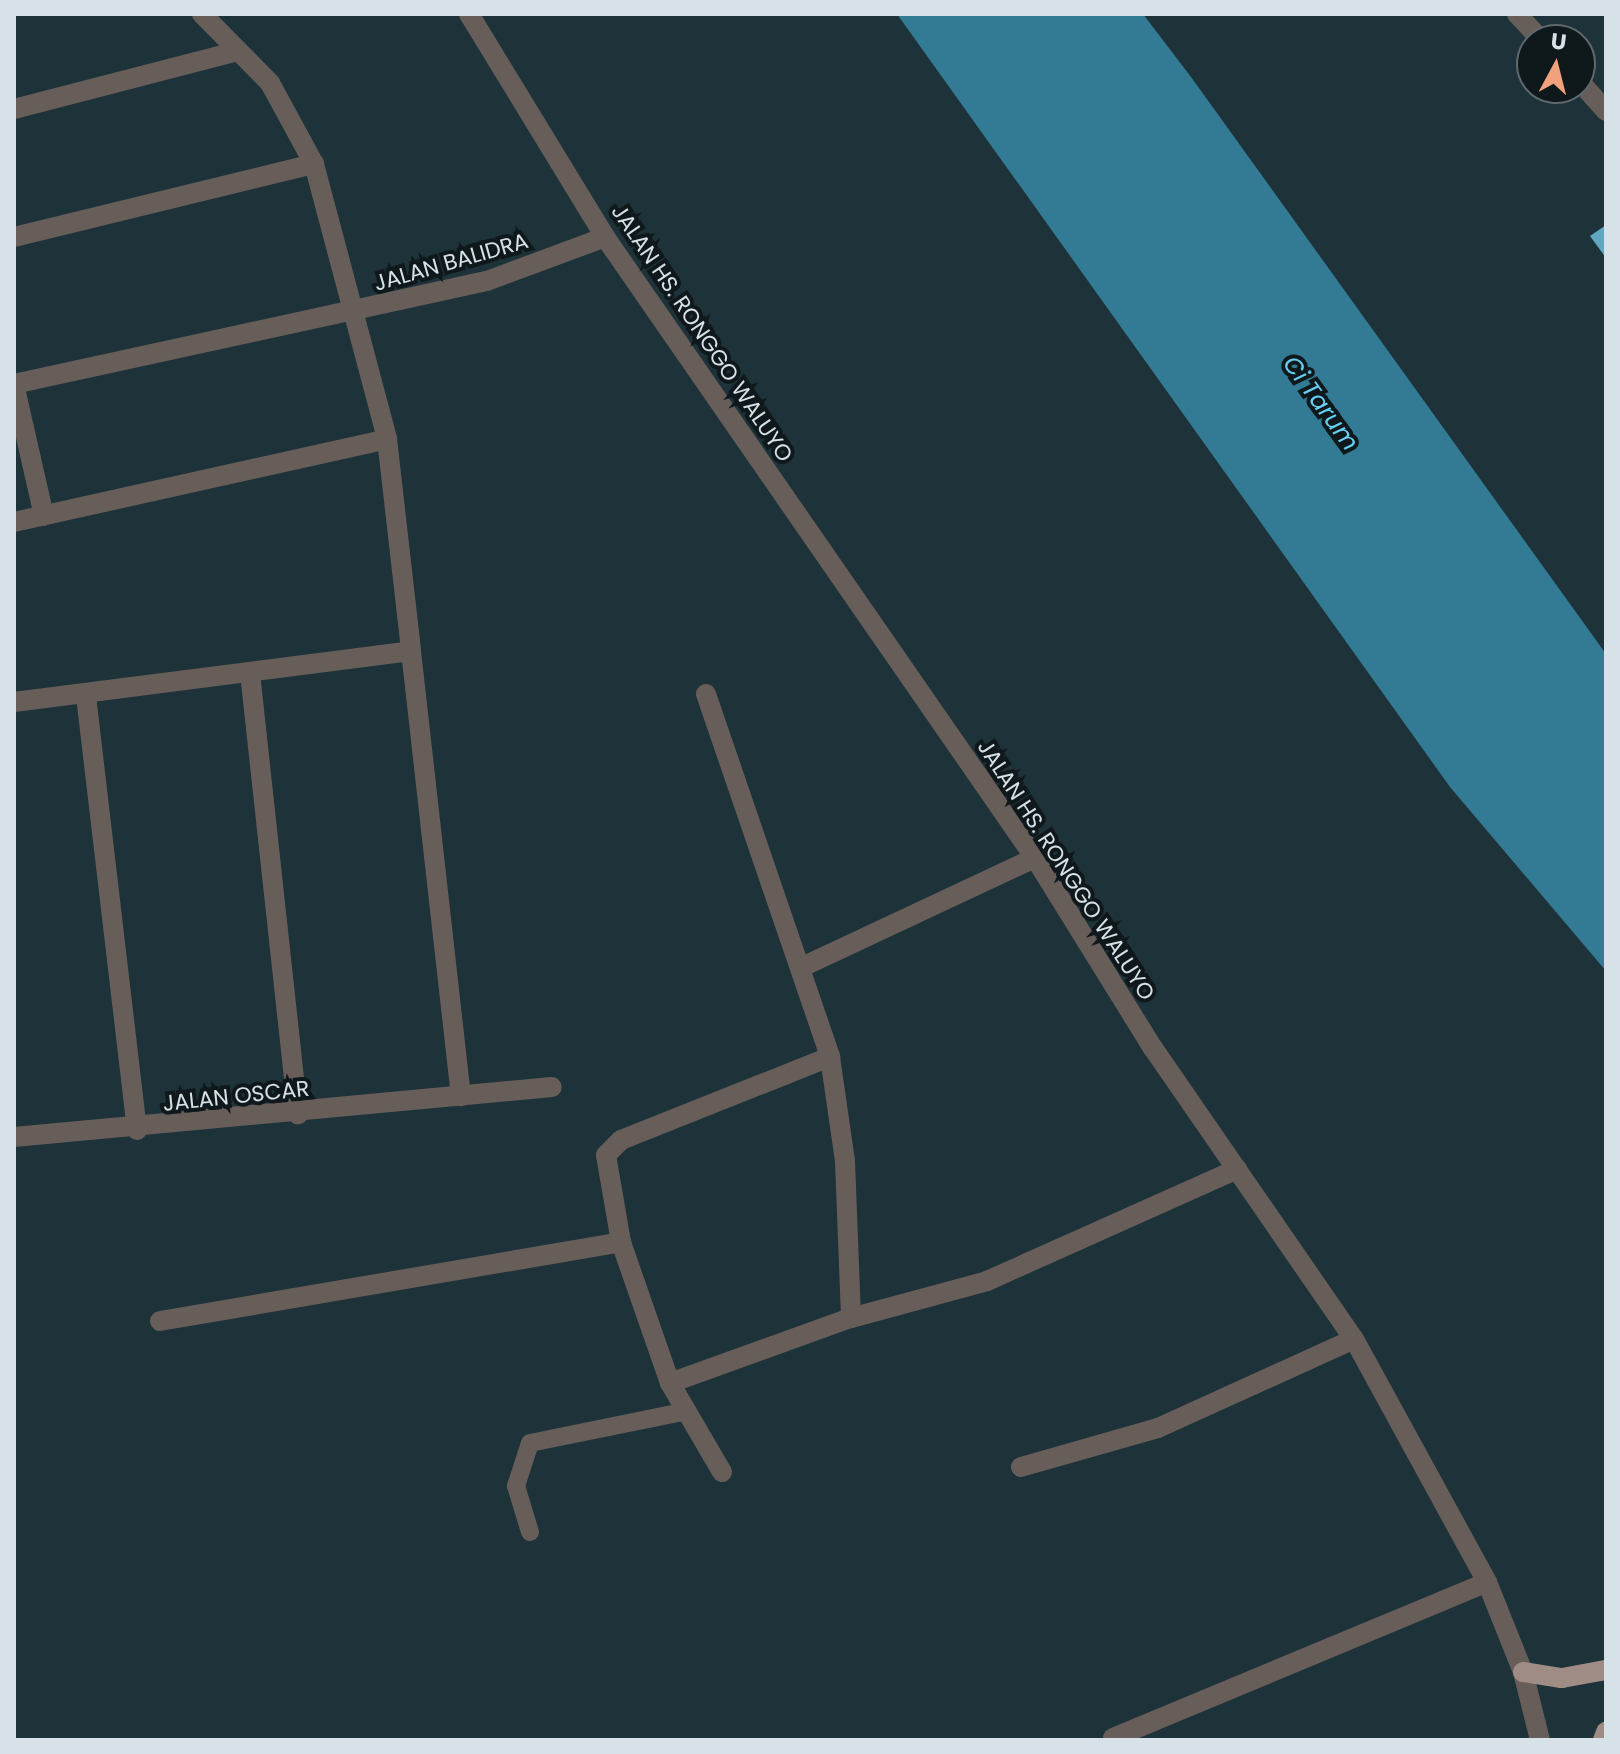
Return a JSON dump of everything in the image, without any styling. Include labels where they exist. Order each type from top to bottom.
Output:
[{"type":"main road","points":[[1523,1672],[1562,1678],[1606,1670]]},
{"type":"main road","points":[[1603,1740],[1606,1732]]},
{"type":"street","points":[[202,14],[270,83],[314,164],[387,439],[461,1096]]},
{"type":"street","name":"JALAN HS. RONGGO WALUYO","points":[[469,14],[605,237],[1035,858],[1237,1169],[1354,1339],[1487,1582],[1523,1672],[1540,1740]]},
{"type":"street","points":[[14,109],[238,51]]},
{"type":"street","points":[[14,237],[314,164]]},
{"type":"street","name":"JALAN BALIDRA","points":[[14,384],[354,314],[487,281],[605,237]]},
{"type":"street","points":[[14,384],[44,516]]},
{"type":"street","points":[[14,522],[387,439]]},
{"type":"street","points":[[14,702],[86,696],[411,651]]},
{"type":"street","points":[[250,673],[298,1114]]},
{"type":"street","points":[[706,694],[802,967],[830,1057],[845,1161],[851,1318]]},
{"type":"street","points":[[86,696],[137,1130]]},
{"type":"street","points":[[802,967],[1035,858]]},
{"type":"street","points":[[722,1472],[682,1412],[670,1383],[621,1242],[604,1166],[613,1146],[830,1057]]},
{"type":"street","name":"JALAN OSCAR","points":[[14,1137],[137,1130],[552,1087]]},
{"type":"street","points":[[670,1383],[851,1318],[987,1281],[1237,1169]]},
{"type":"street","points":[[160,1321],[621,1242]]},
{"type":"street","points":[[1021,1467],[1158,1428],[1354,1339]]},
{"type":"street","points":[[1113,1738],[1487,1582]]},
{"type":"lane","points":[[530,1532],[516,1486],[530,1443],[682,1412]]},
{"type":"water","name":"Ci Tarum","points":[[897,14],[1143,14],[1191,77],[1606,654],[1606,971],[1450,787]]},
{"type":"building","points":[[1606,225],[1606,258],[1590,236]]}]
